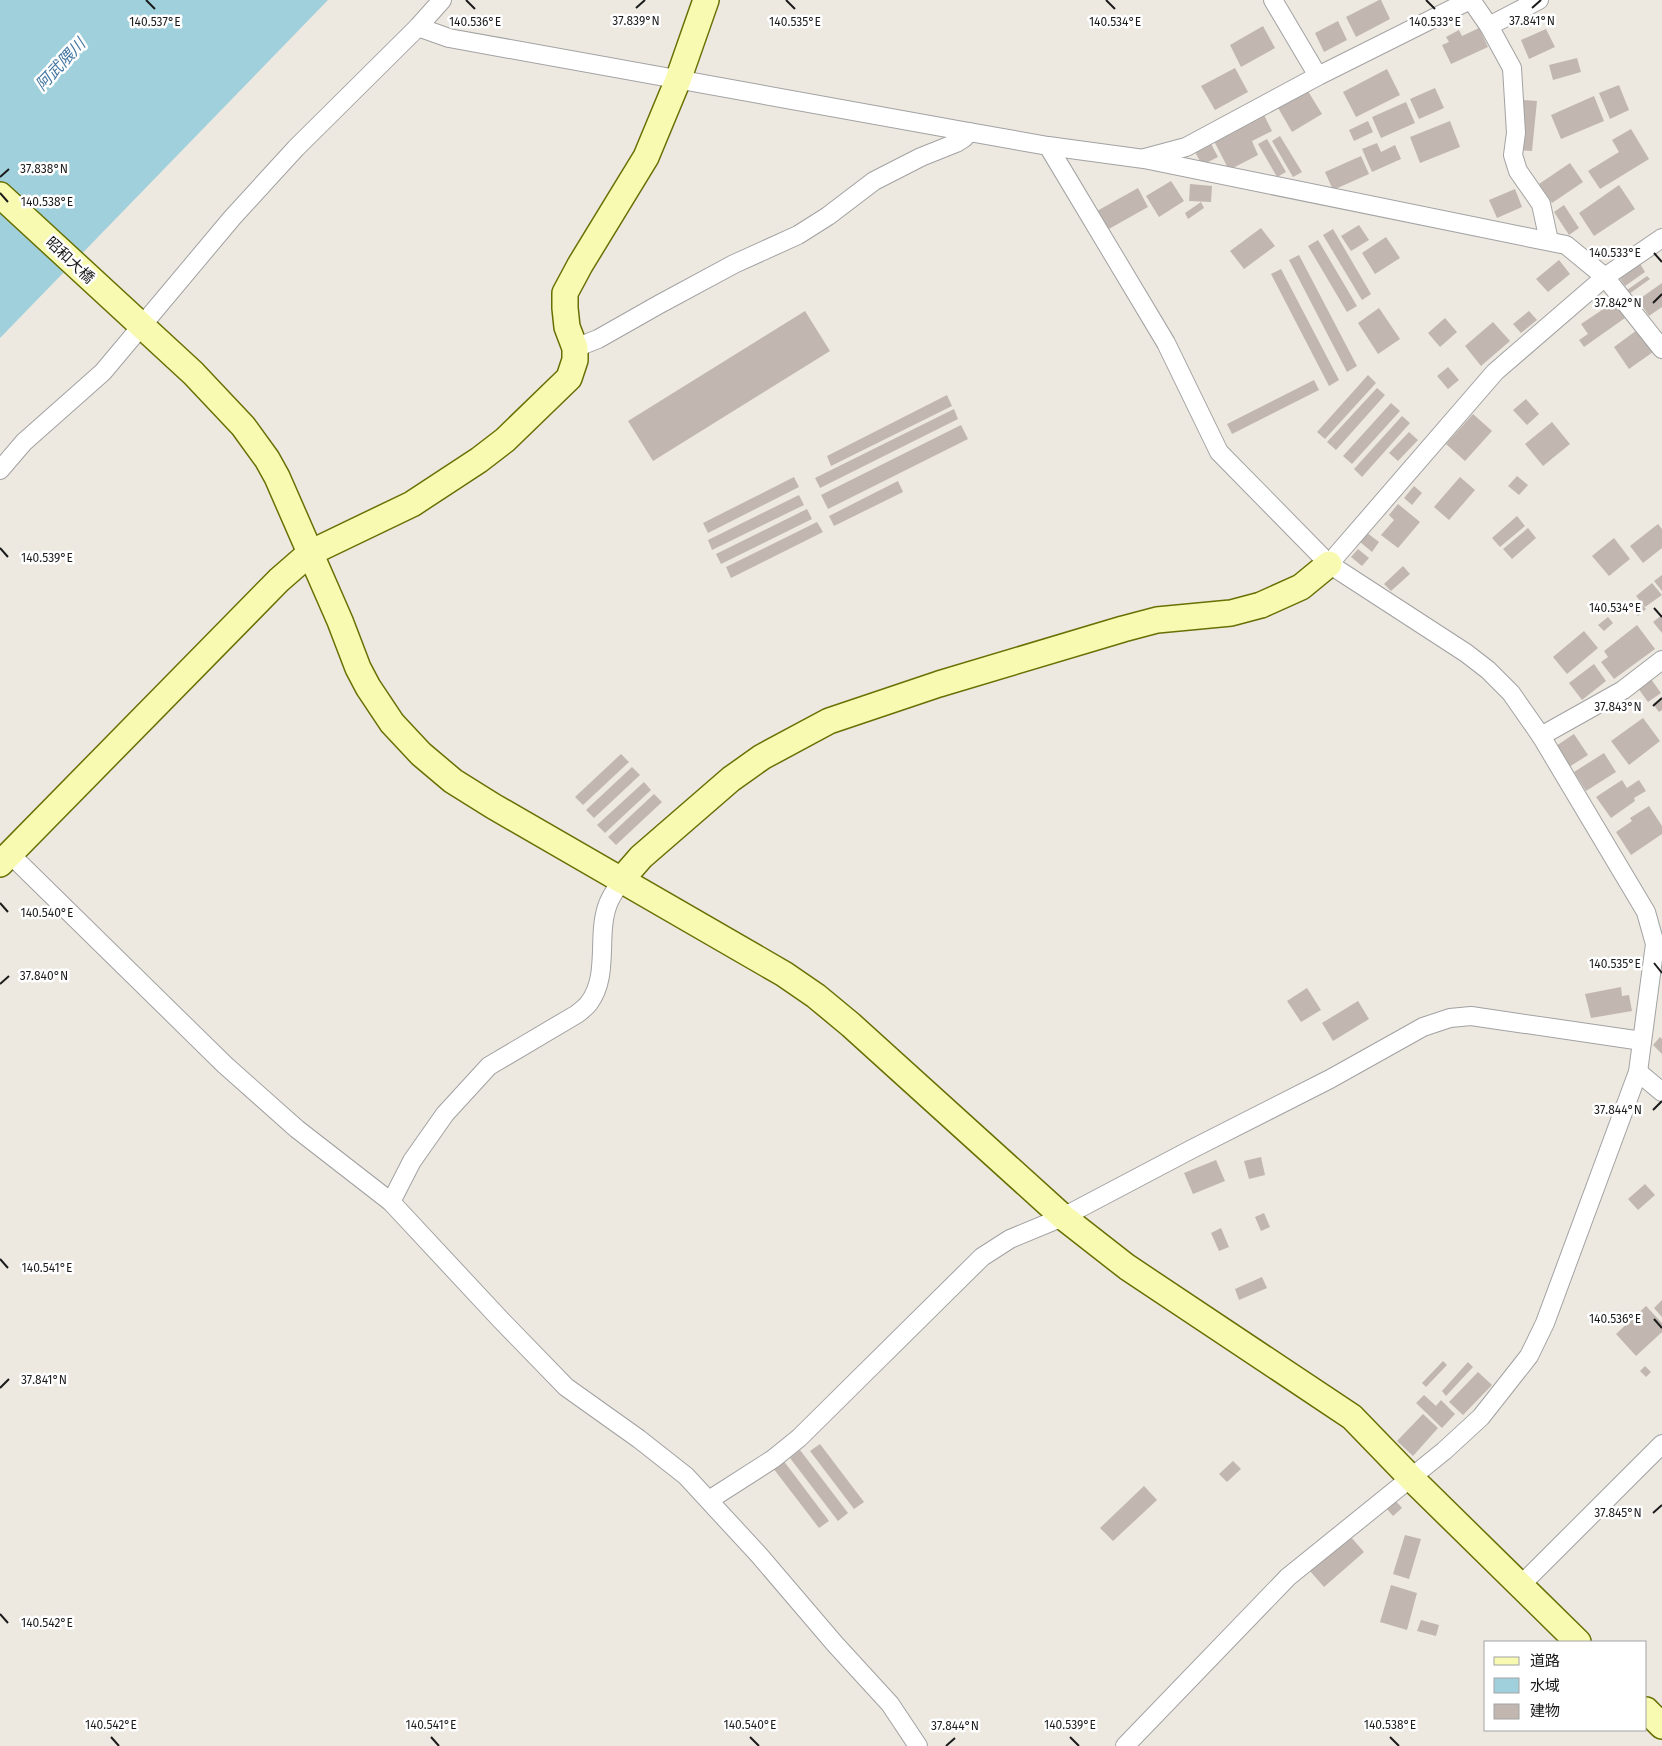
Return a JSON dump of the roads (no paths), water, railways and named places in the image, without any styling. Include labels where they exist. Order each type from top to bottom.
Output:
[{"type":"street","points":[[0,470],[24,442],[102,372],[257,190],[296,148],[418,27],[442,0]]},
{"type":"street","points":[[706,0],[678,80],[646,157],[565,293],[567,327],[575,348],[575,360],[569,378],[506,440],[479,460],[412,504],[310,553],[279,580],[5,859],[297,1129],[391,1202],[566,1387],[686,1476],[710,1500],[835,1644],[890,1704],[918,1746]]},
{"type":"street","points":[[1273,0],[1318,76]]},
{"type":"street","points":[[1144,159],[1186,146],[1318,76],[1470,0],[1489,26],[1512,68],[1516,133],[1513,155],[1518,171],[1542,204],[1549,241]]},
{"type":"street","points":[[1489,26],[1539,0]]},
{"type":"street","points":[[418,27],[448,38],[678,80],[1048,146],[1144,159],[1566,245],[1605,277],[1662,350]]},
{"type":"street","points":[[575,348],[598,339],[734,264],[798,235],[828,216],[874,181],[920,156],[956,143],[969,132]]},
{"type":"street","points":[[1048,146],[1166,343],[1219,452],[1329,564],[1466,653],[1488,670],[1511,693],[1541,736],[1646,912],[1659,943],[1638,1072],[1545,1323],[1529,1356],[1481,1417],[1444,1451],[1288,1577],[1125,1746]]},
{"type":"street","name":"昭和大橋","points":[[0,195],[194,373],[255,441],[277,477],[368,688],[392,723],[431,763],[453,780],[534,830],[784,974],[816,996],[851,1025],[1063,1217],[1127,1267],[1352,1417],[1411,1478],[1577,1641]]},
{"type":"street","points":[[391,1202],[412,1161],[440,1122],[467,1089],[490,1066],[578,1014],[589,1004],[597,987],[602,934],[608,904],[622,880],[641,858],[731,779],[762,757],[829,721],[939,684],[1123,629],[1158,620],[1231,613],[1261,605],[1301,587],[1329,564],[1494,372],[1605,277],[1662,238]]},
{"type":"street","points":[[1541,736],[1623,690],[1662,660]]},
{"type":"street","points":[[710,1500],[773,1459],[799,1438],[982,1257],[1010,1239],[1063,1217],[1330,1079],[1394,1042],[1436,1022],[1450,1018],[1471,1016],[1642,1041]]},
{"type":"street","points":[[1638,1072],[1662,1092]]},
{"type":"street","points":[[1521,1585],[1662,1444]]},
{"type":"street","points":[[1647,1711],[1662,1726]]},
{"type":"water","name":"阿武隈川","points":[[0,0],[328,0],[0,338]]}]
